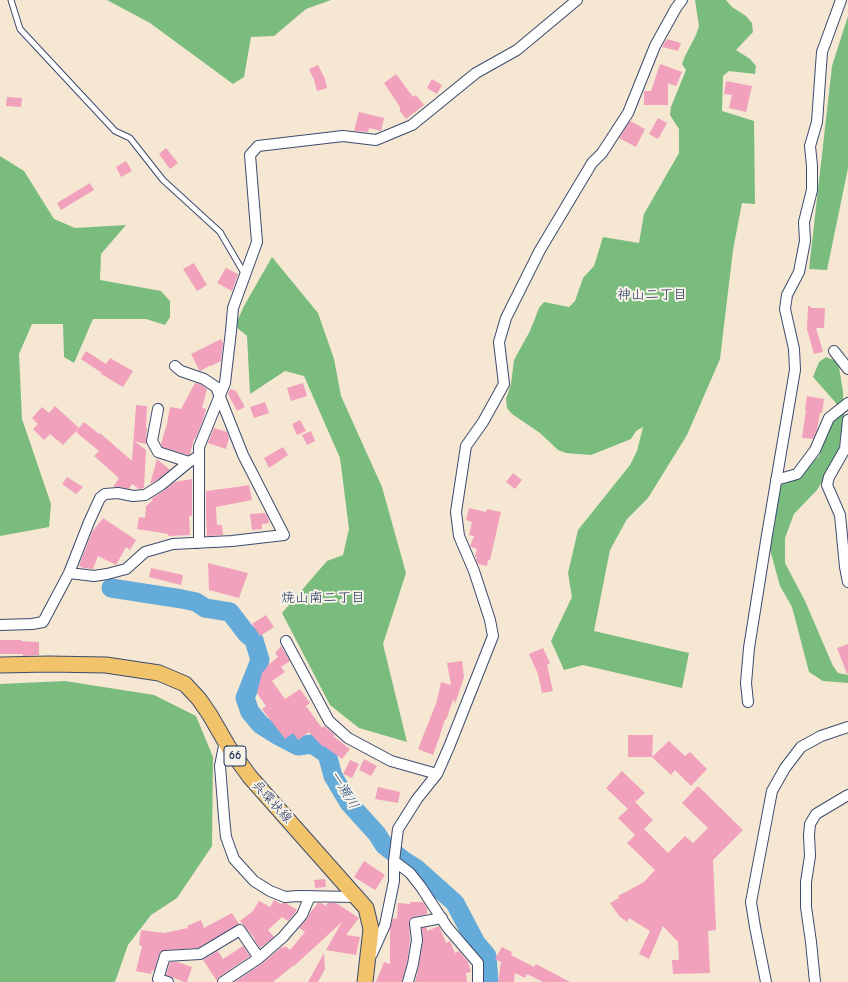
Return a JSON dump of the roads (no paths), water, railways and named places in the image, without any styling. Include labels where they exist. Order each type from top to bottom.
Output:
[{"type":"main road","name":"呉環状線","points":[[0,665],[49,664],[106,666],[159,673],[185,684],[199,699],[229,748],[250,777],[366,908],[371,928],[365,982]]},
{"type":"street","points":[[199,543],[200,447],[225,383],[233,308],[257,242],[250,155],[258,146],[343,136],[376,140],[412,125],[476,73],[517,50],[578,0]]},
{"type":"street","points":[[367,965],[385,925],[394,881],[394,861],[398,829],[417,799],[437,774],[493,636],[490,620],[474,570],[459,536],[456,512],[466,446],[483,422],[504,384],[499,342],[506,318],[540,250],[592,163],[602,152],[628,113],[642,82],[655,46],[682,0]]},
{"type":"street","points":[[748,702],[746,683],[749,648],[795,370],[794,349],[785,309],[787,295],[799,272],[805,241],[804,222],[812,190],[810,146],[817,122],[822,52],[841,0]]},
{"type":"street","points":[[834,351],[848,369]]},
{"type":"street","points":[[69,573],[94,576],[126,569],[145,552],[174,544],[232,541],[284,535],[243,455],[219,398],[216,387],[204,379],[181,371],[175,366]]},
{"type":"street","points":[[776,480],[797,474],[815,450],[829,418],[848,402]]},
{"type":"street","points":[[158,409],[152,441],[158,452],[189,462]]},
{"type":"street","points":[[848,420],[845,449],[829,477],[827,485],[840,515],[845,567],[848,582]]},
{"type":"street","points":[[0,626],[43,622],[69,573],[100,498],[105,494],[118,493],[133,496],[145,495],[161,485],[189,462],[199,456]]},
{"type":"street","points":[[286,641],[329,721],[348,738],[391,761],[437,774]]},
{"type":"street","points":[[766,982],[755,927],[752,902],[772,791],[785,768],[801,747],[821,736],[848,727]]},
{"type":"street","points":[[225,741],[220,766],[226,837],[234,859],[254,881],[270,892],[285,897],[356,897]]},
{"type":"street","points":[[814,982],[811,942],[806,907],[806,882],[810,856],[810,824],[816,814],[848,796]]},
{"type":"street","points":[[394,861],[410,873],[447,927],[478,964],[478,982]]},
{"type":"street","points":[[223,982],[258,958],[283,937],[302,915],[310,896]]},
{"type":"street","points":[[408,982],[413,964],[416,940],[415,923],[442,918]]},
{"type":"street","points":[[168,982],[158,979],[165,956],[200,954],[240,930],[258,958]]},
{"type":"lane","points":[[11,0],[20,29],[115,131],[130,138],[163,180],[220,232],[245,275]]},
{"type":"waterway","name":"一瀬川","points":[[111,588],[182,599],[196,602],[205,608],[230,612],[246,633],[254,640],[260,660],[245,698],[250,712],[261,725],[277,735],[298,746],[312,744],[327,754],[333,776],[349,803],[377,834],[384,845],[417,869],[455,903],[476,943],[487,956],[489,982]]},
{"type":"district","name":"神山二丁目","points":[[652,295]]},
{"type":"district","name":"焼山南二丁目","points":[[323,598]]}]
